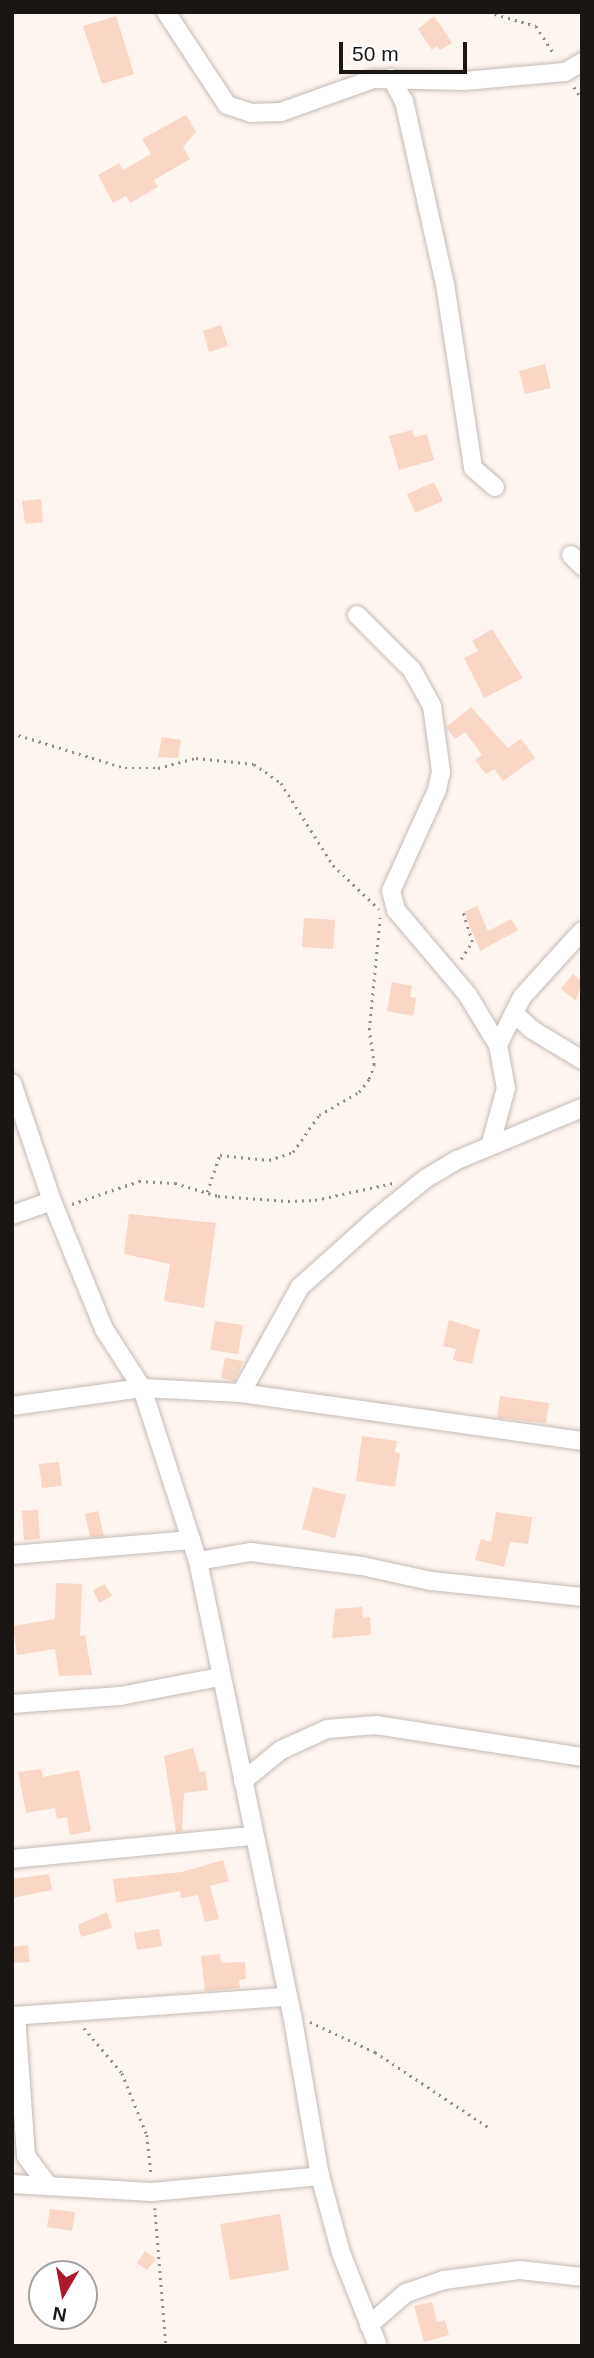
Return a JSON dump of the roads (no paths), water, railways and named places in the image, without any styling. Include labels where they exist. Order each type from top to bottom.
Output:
[{"type":"street","points":[[166,12],[234,109],[281,112],[373,79],[464,81],[565,72],[582,62]]},
{"type":"street","points":[[391,78],[404,101],[442,272],[473,468],[495,487]]},
{"type":"street","points":[[357,615],[412,670],[432,706],[437,737],[437,790],[396,872],[388,910],[449,972],[498,1045],[506,1088],[491,1143]]},
{"type":"street","points":[[498,1045],[522,997],[582,931]]},
{"type":"street","points":[[514,1013],[530,1029],[582,1060]]},
{"type":"street","points":[[12,1083],[53,1205],[104,1329],[142,1388],[198,1561],[320,2176],[341,2253],[378,2346]]},
{"type":"street","points":[[241,1393],[300,1287],[425,1179],[491,1143],[582,1108]]},
{"type":"street","points":[[12,1216],[53,1205]]},
{"type":"street","points":[[12,1406],[142,1388],[241,1393],[582,1441]]},
{"type":"street","points":[[12,1555],[191,1540]]},
{"type":"street","points":[[198,1561],[251,1552],[362,1566],[431,1581],[582,1597]]},
{"type":"street","points":[[12,1704],[120,1696],[220,1677]]},
{"type":"street","points":[[243,1782],[281,1750],[327,1729],[364,1726],[582,1757]]},
{"type":"street","points":[[12,1859],[253,1836]]},
{"type":"street","points":[[49,2186],[26,2156],[14,2016],[67,2010],[288,2005]]},
{"type":"street","points":[[12,2169],[26,2156]]},
{"type":"street","points":[[12,2184],[152,2192],[320,2176]]},
{"type":"street","points":[[369,2325],[407,2293],[444,2280],[520,2270],[582,2277]]}]
